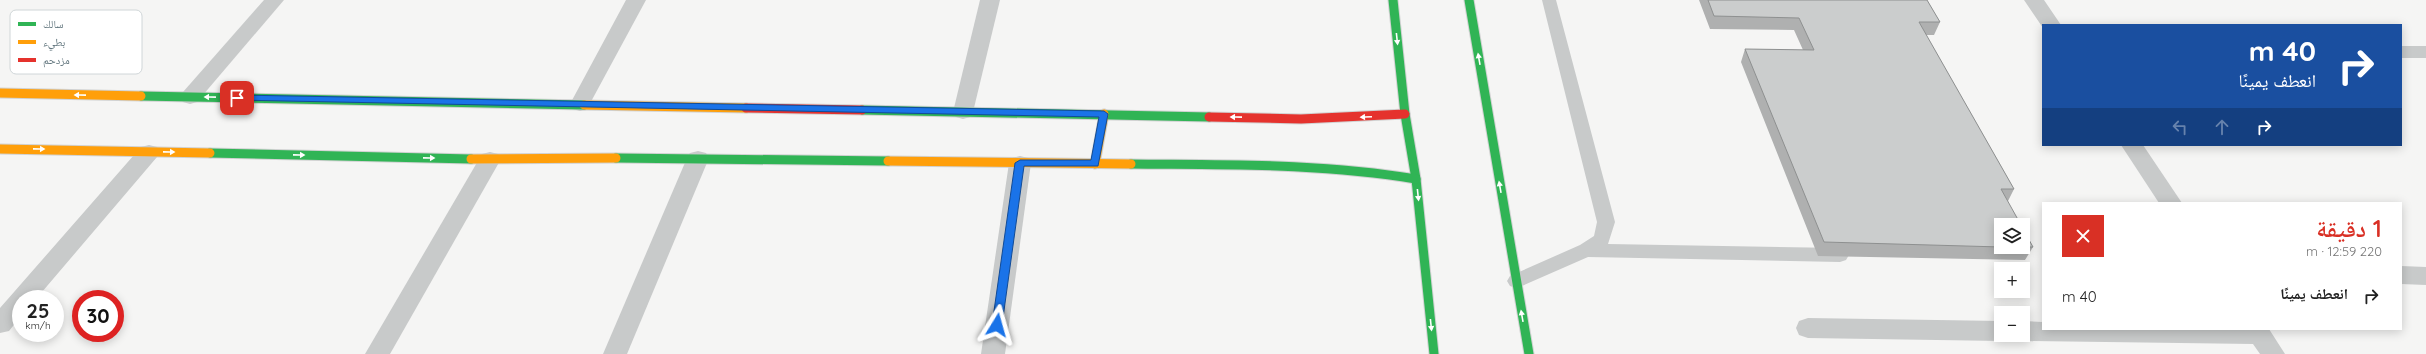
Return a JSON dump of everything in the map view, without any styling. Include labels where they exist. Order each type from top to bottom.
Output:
[{"type":"street","points":[[190,97],[274,0]]},
{"type":"street","points":[[580,104],[636,0]]},
{"type":"street","points":[[963,112],[990,0]]},
{"type":"street","points":[[1393,0],[1404,114],[1416,179],[1434,354]]},
{"type":"street","points":[[1469,0],[1529,354]]},
{"type":"street","points":[[2034,0],[2050,24]]},
{"type":"street","points":[[2402,52],[2426,52]]},
{"type":"street","points":[[0,93],[1301,118],[1404,114]]},
{"type":"street","points":[[1094,164],[1104,114]]},
{"type":"street","points":[[2133,146],[2170,202]]},
{"type":"street","points":[[0,149],[490,159],[698,158],[1347,168],[1416,179]]},
{"type":"street","points":[[30,290],[149,152]]},
{"type":"street","points":[[615,354],[698,158]]},
{"type":"street","points":[[377,354],[490,159]]},
{"type":"street","points":[[993,354],[1020,163]]},
{"type":"street","points":[[2402,275],[2426,276]]},
{"type":"street","points":[[0,324],[12,310]]},
{"type":"street","points":[[1808,328],[1994,331]]},
{"type":"street","points":[[2030,331],[2263,339]]},
{"type":"lane","points":[[1516,281],[1586,250],[1602,239],[1606,222],[1549,0]]},
{"type":"lane","points":[[1586,250],[1854,255]]},
{"type":"building","points":[[1708,0],[1927,0],[1940,22],[1919,22],[2014,189],[2001,189],[2017,218],[1994,218],[1994,247],[1824,242],[1745,49],[1814,50],[1799,18],[1714,16]]},
{"type":"traffic: fast","points":[[1393,0],[1405,114],[1416,179],[1434,354]]},
{"type":"traffic: fast","points":[[1469,0],[1529,354]]},
{"type":"traffic: fast","points":[[141,96],[584,105]]},
{"type":"traffic: fast","points":[[862,110],[1209,117]]},
{"type":"traffic: fast","points":[[210,153],[471,159]]},
{"type":"traffic: fast","points":[[616,158],[888,161]]},
{"type":"traffic: fast","points":[[1131,164],[1310,166],[1381,173],[1416,179]]},
{"type":"traffic: slow","points":[[0,93],[141,96]]},
{"type":"traffic: slow","points":[[584,105],[746,108]]},
{"type":"traffic: slow","points":[[1095,164],[1104,114]]},
{"type":"traffic: slow","points":[[0,149],[210,153]]},
{"type":"traffic: slow","points":[[471,159],[616,158]]},
{"type":"traffic: slow","points":[[888,161],[1131,164]]},
{"type":"traffic: jam","points":[[746,108],[862,110]]},
{"type":"traffic: jam","points":[[1209,117],[1301,119],[1405,114]]},
{"type":"route","points":[[237,98],[1104,114],[1094,164],[1020,163],[997,325]]}]
